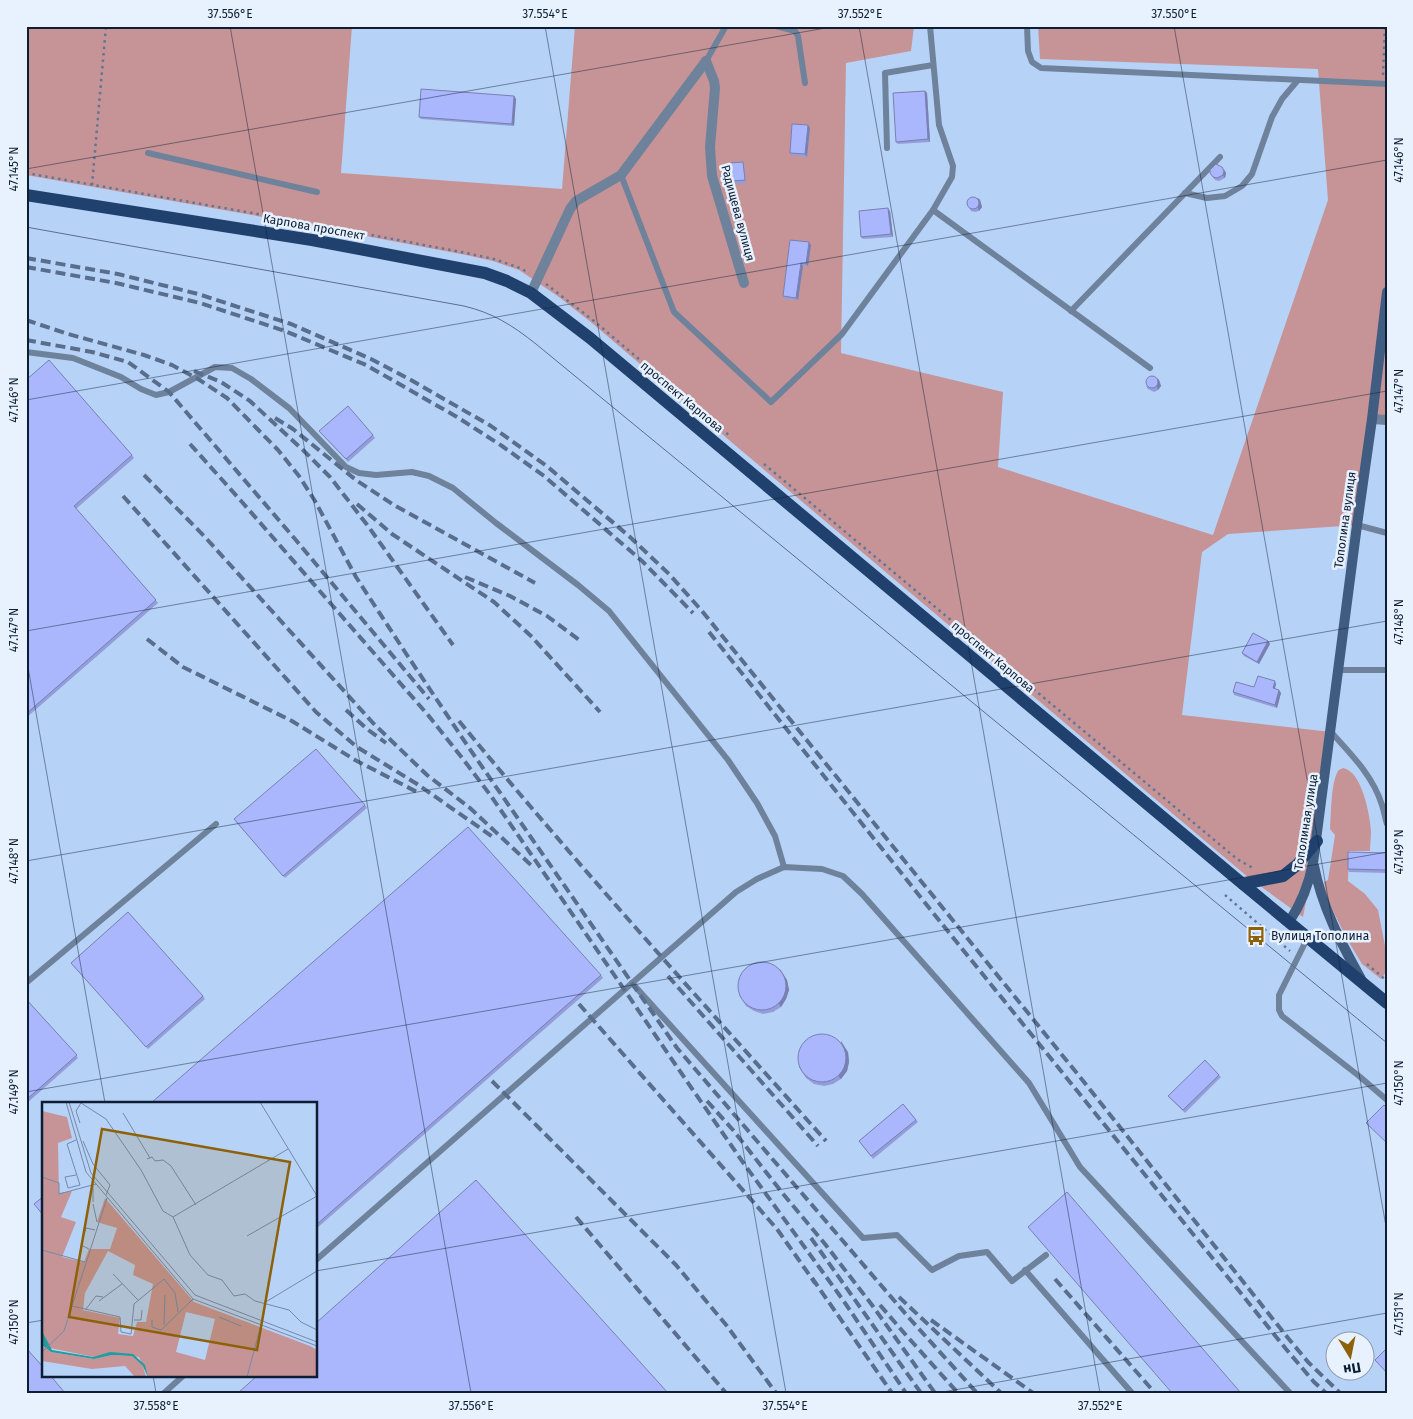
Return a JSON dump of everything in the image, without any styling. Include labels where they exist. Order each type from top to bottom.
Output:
[{"type":"main road","name":"Карпова проспект","points":[[26,195],[312,240],[485,273],[531,293],[581,331]]},
{"type":"main road","name":"Тополина вулиця","points":[[1328,752],[1387,292]]},
{"type":"main road","name":"проспект Карпова","points":[[581,331],[1387,1003]]},
{"type":"main road","name":"Тополиная улица","points":[[1289,922],[1298,909],[1314,863],[1328,752]]},
{"type":"main road","points":[[1243,884],[1284,876],[1293,870],[1317,841]]},
{"type":"main road","points":[[1314,863],[1317,880],[1328,914],[1364,985]]},
{"type":"street","points":[[531,293],[570,209],[576,201],[621,175],[706,61]]},
{"type":"street","name":"Радищева вулиця","points":[[706,61],[715,88],[710,147],[712,176],[744,283]]},
{"type":"street","points":[[1372,419],[1387,420]]},
{"type":"lane","points":[[706,61],[726,26]]},
{"type":"lane","points":[[776,26],[795,31],[798,36],[805,83]]},
{"type":"lane","points":[[621,175],[674,312],[771,402],[842,334],[933,210],[952,177],[953,166],[939,125],[930,26]]},
{"type":"lane","points":[[1027,26],[1028,51],[1032,62],[1041,68],[1385,84]]},
{"type":"lane","points":[[887,148],[885,74],[933,65]]},
{"type":"lane","points":[[1185,193],[1207,198],[1225,196],[1242,186],[1252,174],[1272,117],[1282,99],[1298,80]]},
{"type":"lane","points":[[148,153],[316,192]]},
{"type":"lane","points":[[1071,311],[1220,157]]},
{"type":"lane","points":[[933,210],[1150,368]]},
{"type":"lane","points":[[26,352],[73,358],[121,377],[140,390],[156,395],[169,392],[215,367],[232,368],[251,379],[289,408],[346,467],[359,473],[376,475],[412,472],[429,476],[453,488],[609,611],[728,760],[757,803],[775,836],[784,867]]},
{"type":"lane","points":[[1357,524],[1387,533]]},
{"type":"lane","points":[[1338,670],[1387,670]]},
{"type":"lane","points":[[1331,732],[1369,777],[1382,804],[1387,824]]},
{"type":"lane","points":[[26,983],[216,824]]},
{"type":"lane","points":[[318,1258],[736,892],[757,879],[784,867],[822,869],[843,876],[862,894],[1028,1083],[1080,1167],[1290,1393]]},
{"type":"lane","points":[[1308,937],[1279,995],[1279,1010],[1282,1016],[1360,1076],[1387,1100]]},
{"type":"lane","points":[[632,983],[864,1238],[897,1235],[932,1270],[959,1256],[987,1252],[1012,1281],[1046,1255]]},
{"type":"lane","points":[[1025,1270],[1132,1393]]},
{"type":"lane","points":[[164,1393],[183,1376]]},
{"type":"path","points":[[92,185],[106,26]]},
{"type":"path","points":[[1385,26],[1385,84]]},
{"type":"path","points":[[26,173],[466,253],[494,259],[520,268],[538,278],[594,321],[731,438]]},
{"type":"path","points":[[762,463],[1230,853],[1250,867]]},
{"type":"path","points":[[1225,895],[1298,957]]},
{"type":"shaded area","points":[[26,26],[352,26],[341,173],[562,189],[575,26],[914,26],[911,51],[846,63],[841,353],[1003,392],[998,467],[1213,535],[1328,200],[1318,69],[1040,59],[1038,26],[1387,26],[1387,420],[1372,419],[1357,525],[1228,534],[1202,552],[1182,715],[1331,732],[1317,844],[1303,917],[1249,878],[592,323],[559,297],[519,270],[493,261],[466,255],[26,175]]},
{"type":"shaded area","points":[[1343,768],[1350,771],[1360,785],[1369,815],[1371,831],[1370,851],[1349,851],[1348,881],[1365,894],[1378,910],[1387,956],[1386,972],[1381,979],[1362,964],[1327,899],[1324,882],[1328,880],[1335,835],[1330,829],[1332,792],[1337,773]]},
{"type":"building","points":[[421,89],[514,96],[512,124],[419,117]]},
{"type":"building","points":[[925,91],[928,139],[896,142],[893,93]]},
{"type":"building","points":[[792,124],[808,125],[805,154],[790,153]]},
{"type":"building","points":[[743,162],[745,180],[732,181],[730,163]]},
{"type":"building","points":[[1216,164],[1222,167],[1224,171],[1223,175],[1217,178],[1213,177],[1210,173],[1210,170]]},
{"type":"building","points":[[975,197],[978,198],[978,208],[971,209],[968,208],[967,201],[968,198]]},
{"type":"building","points":[[888,208],[891,234],[861,237],[859,211]]},
{"type":"building","points":[[790,240],[809,242],[806,264],[801,263],[796,298],[783,296]]},
{"type":"building","points":[[49,360],[132,455],[74,506],[156,600],[26,714],[26,380]]},
{"type":"building","points":[[1154,376],[1157,377],[1157,387],[1150,388],[1147,387],[1146,380],[1147,377]]},
{"type":"building","points":[[348,406],[373,435],[346,459],[319,431]]},
{"type":"building","points":[[1253,633],[1268,641],[1257,662],[1242,653]]},
{"type":"building","points":[[1258,676],[1275,681],[1273,688],[1279,690],[1275,705],[1233,692],[1236,682],[1254,687]]},
{"type":"building","points":[[316,749],[365,805],[283,876],[234,819]]},
{"type":"building","points":[[468,827],[601,975],[318,1223],[318,1102],[152,1102]]},
{"type":"building","points":[[1348,852],[1387,853],[1387,870],[1348,869]]},
{"type":"building","points":[[128,912],[203,996],[146,1047],[71,963]]},
{"type":"building","points":[[757,962],[767,962],[776,966],[782,972],[785,977],[785,995],[776,1006],[767,1010],[757,1010],[748,1006],[742,1000],[738,991],[738,981],[742,972],[748,966]]},
{"type":"building","points":[[26,999],[77,1055],[26,1100]]},
{"type":"building","points":[[817,1034],[827,1034],[836,1038],[842,1044],[845,1049],[845,1067],[836,1078],[827,1082],[817,1082],[808,1078],[802,1072],[798,1063],[798,1053],[802,1044],[808,1038]]},
{"type":"building","points":[[1205,1060],[1219,1075],[1183,1110],[1168,1096]]},
{"type":"building","points":[[903,1104],[916,1120],[871,1156],[859,1141]]},
{"type":"building","points":[[1384,1105],[1387,1108],[1387,1143],[1366,1123]]},
{"type":"building","points":[[476,1180],[668,1393],[238,1393],[257,1376],[318,1376],[318,1321]]},
{"type":"building","points":[[1067,1192],[1241,1393],[1172,1393],[1028,1227]]},
{"type":"building","points":[[42,1198],[42,1214],[34,1204]]},
{"type":"building","points":[[26,1348],[42,1366],[42,1376],[51,1376],[65,1393],[26,1393]]},
{"type":"building","points":[[1387,1348],[1387,1373],[1376,1361]]},
{"type":"tram line","points":[[26,227],[464,306],[484,312],[510,325],[536,344],[1387,1043]]},
{"type":"railway","points":[[26,258],[118,274],[198,294],[291,324],[371,359],[491,426],[548,467],[630,537],[669,574],[702,611],[1084,1082],[1288,1338],[1308,1362],[1340,1393]]},
{"type":"railway","points":[[26,267],[116,283],[200,303],[285,331],[366,365],[457,417],[544,476],[642,561],[693,613]]},
{"type":"railway","points":[[26,320],[172,365],[227,398],[278,450],[299,476],[315,501],[356,577],[467,745],[677,1048],[910,1319],[977,1393]]},
{"type":"railway","points":[[26,340],[92,352],[128,362],[169,392],[429,699]]},
{"type":"railway","points":[[194,371],[221,382],[250,401],[330,477],[368,526],[453,645]]},
{"type":"railway","points":[[275,418],[293,429],[356,480],[394,505],[535,583]]},
{"type":"railway","points":[[190,444],[428,715],[491,796],[742,1161],[843,1300],[906,1393]]},
{"type":"railway","points":[[144,475],[205,537],[373,723],[427,775],[470,808],[532,866]]},
{"type":"railway","points":[[123,496],[316,712],[357,747],[417,784],[493,837]]},
{"type":"railway","points":[[357,504],[392,534],[494,602],[531,636],[600,712]]},
{"type":"railway","points":[[465,577],[510,596],[547,616],[582,642]]},
{"type":"railway","points":[[709,632],[938,919],[1286,1349],[1326,1393]]},
{"type":"railway","points":[[147,639],[183,667],[292,721],[355,760],[419,793]]},
{"type":"railway","points":[[346,710],[386,743]]},
{"type":"railway","points":[[459,721],[594,881],[826,1141]]},
{"type":"railway","points":[[668,976],[818,1146]]},
{"type":"railway","points":[[579,1004],[777,1229],[815,1283]]},
{"type":"railway","points":[[492,1081],[676,1265],[727,1326],[776,1393]]},
{"type":"railway","points":[[707,1101],[733,1130],[825,1244],[872,1305],[935,1393]]},
{"type":"railway","points":[[576,1217],[726,1393]]},
{"type":"railway","points":[[811,1238],[921,1393]]},
{"type":"railway","points":[[812,1278],[892,1393]]},
{"type":"railway","points":[[1055,1279],[1155,1393]]},
{"type":"railway","points":[[899,1297],[1001,1393]]},
{"type":"railway","points":[[880,1305],[958,1393]]},
{"type":"railway","points":[[931,1320],[1033,1393]]},
{"type":"place","name":"Вулиця Тополина","points":[[1256,936]]}]
